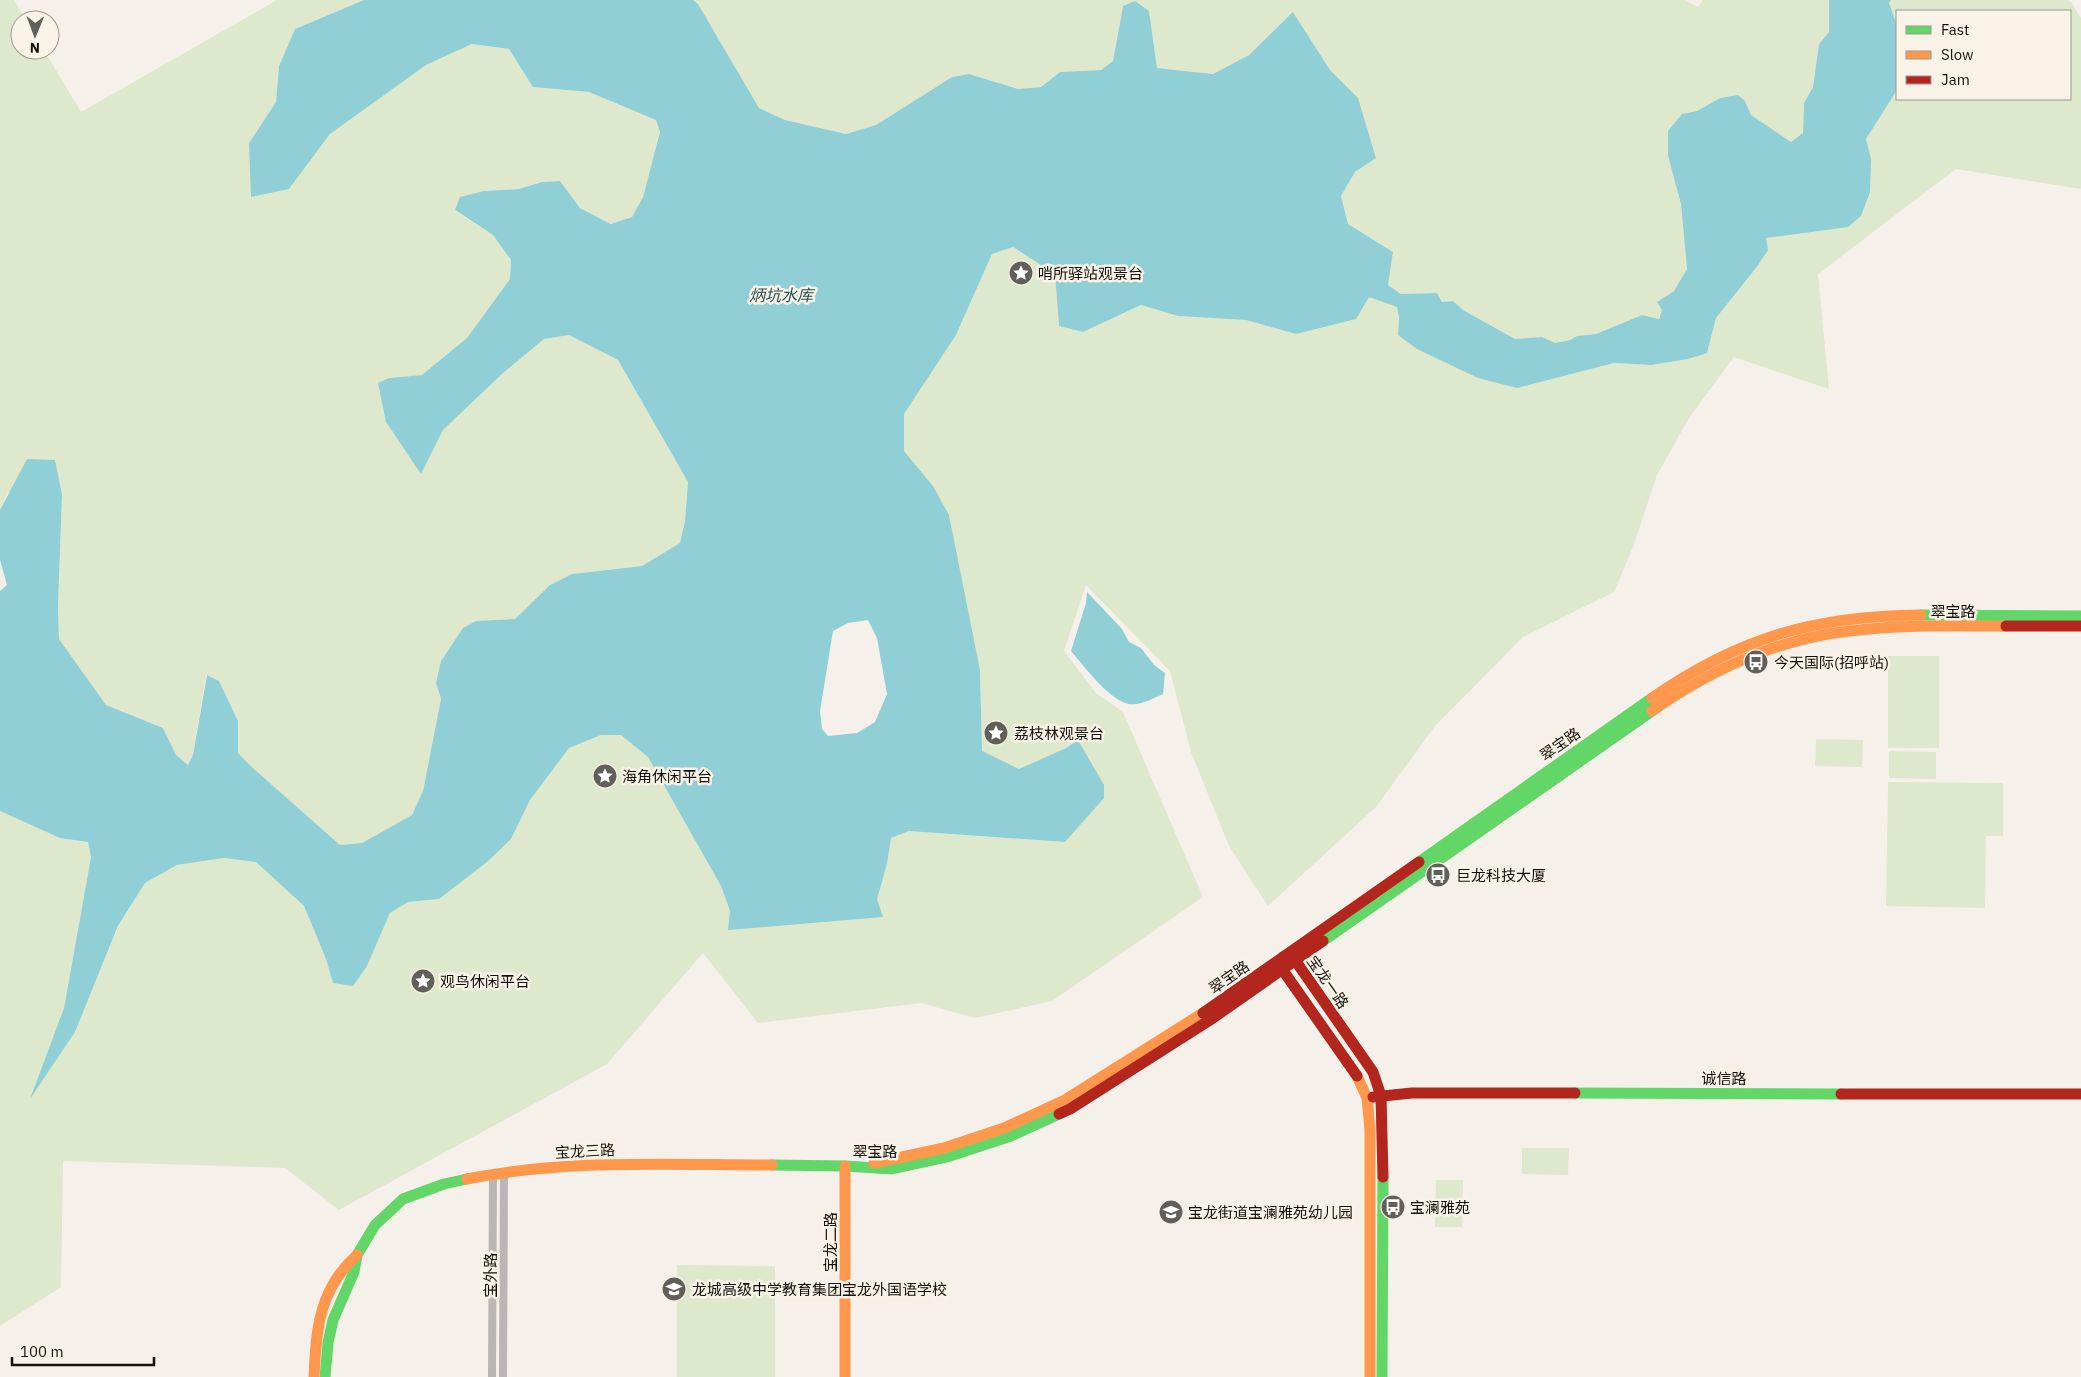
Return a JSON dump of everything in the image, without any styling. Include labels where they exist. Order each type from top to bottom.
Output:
[{"type":"street","name":"翠宝路","points":[[845,1166],[890,1161],[944,1148],[1004,1128],[1065,1100],[1208,1010],[1680,679],[1746,645],[1785,632],[1822,623],[1860,617],[1900,615],[2081,616]]},
{"type":"street","name":"翠宝路","points":[[845,1166],[892,1169],[947,1157],[1011,1136],[1070,1109],[1213,1018],[1658,706],[1718,670],[1789,643],[1859,629],[1900,626],[2081,626]]},
{"type":"street","name":"宝龙一路","points":[[1370,1377],[1370,1130],[1367,1098],[1360,1080],[1282,969],[1283,957],[1295,960],[1373,1072],[1381,1096],[1383,1130],[1382,1377]]},
{"type":"street","name":"诚信路","points":[[1367,1098],[1412,1093],[2081,1094]]},
{"type":"street","name":"宝龙三路","points":[[325,1377],[328,1343],[333,1320],[342,1295],[354,1272],[357,1255],[375,1225],[403,1199],[444,1184],[499,1173],[588,1164],[845,1166]]},
{"type":"street","name":"宝龙二路","points":[[845,1166],[845,1377]]},
{"type":"street","name":"宝外路","points":[[492,1377],[499,1173]]},
{"type":"street","name":"宝外路","points":[[499,1173],[503,1377]]},
{"type":"street","name":"宝龙三路","points":[[314,1377],[319,1318],[325,1300],[332,1282],[344,1264],[357,1255]]},
{"type":"green space","points":[[0,0],[14,0],[20,10],[10,10],[10,60],[50,60],[81,112],[277,0],[364,0],[295,29],[279,66],[276,102],[249,143],[289,189],[330,134],[426,65],[472,44],[509,49],[533,87],[589,92],[656,120],[660,131],[643,197],[632,217],[612,224],[580,208],[560,181],[542,182],[519,189],[484,191],[455,211],[493,235],[511,260],[510,279],[467,338],[422,375],[389,378],[386,422],[421,473],[443,430],[502,374],[544,339],[569,335],[618,360],[688,482],[685,521],[680,543],[642,566],[572,574],[550,585],[515,619],[476,621],[463,628],[441,661],[436,683],[441,699],[423,791],[412,815],[362,843],[340,845],[238,753],[238,721],[219,681],[206,675],[193,755],[188,765],[176,755],[163,728],[106,705],[59,639],[58,606],[62,495],[8,492],[0,510]]},
{"type":"green space","points":[[693,0],[1685,0],[1698,7],[1703,0],[1829,0],[1829,32],[1819,44],[1813,87],[1804,103],[1803,133],[1791,142],[1751,115],[1745,101],[1720,98],[1697,111],[1682,114],[1668,156],[1681,204],[1687,269],[1674,291],[1657,302],[1662,310],[1658,319],[1642,315],[1596,334],[1577,336],[1570,340],[1555,343],[1542,337],[1515,339],[1463,310],[1453,301],[1442,302],[1437,293],[1401,294],[1388,285],[1393,252],[1348,224],[1341,196],[1355,172],[1376,158],[1358,99],[1330,70],[1294,13],[1249,55],[1213,74],[1157,68],[1149,11],[1123,6],[1113,61],[1101,70],[1060,72],[1041,87],[1018,89],[969,74],[952,77],[876,125],[846,134],[785,120],[759,108],[698,4]]},
{"type":"green space","points":[[1891,0],[2067,0],[2071,2],[2081,18],[2081,189],[1956,169],[1818,274],[1829,389],[1734,357],[1689,418],[1657,475],[1633,547],[1614,592],[1523,637],[1435,726],[1376,807],[1268,906],[1229,846],[1191,752],[1170,671],[1086,585],[1064,651],[1096,693],[1123,712],[1203,897],[1052,1001],[975,1018],[921,1003],[758,1023],[703,953],[607,1064],[339,1210],[285,1168],[63,1161],[61,1287],[0,1326],[0,811],[60,838],[88,842],[91,857],[64,1008],[31,1097],[75,1032],[118,927],[145,883],[177,865],[224,858],[256,862],[304,906],[326,959],[333,983],[367,966],[390,913],[408,902],[439,899],[511,839],[530,800],[569,748],[601,735],[621,735],[648,757],[721,886],[730,911],[882,917],[877,899],[887,864],[891,838],[909,831],[1065,842],[1078,740],[1066,748],[1019,769],[982,752],[980,670],[933,486],[904,451],[903,414],[956,335],[992,254],[1013,247],[1055,274],[1059,326],[1083,332],[1141,305],[1178,316],[1246,320],[1297,334],[1369,296],[1397,307],[1399,318],[1398,335],[1517,388],[1614,363],[1651,365],[1707,353],[1716,318],[1756,268],[1766,238],[1861,216],[1870,178],[1870,159],[1866,139],[1896,92],[1896,100],[2071,100],[2071,10],[1896,10],[1896,22],[1889,3]]},
{"type":"green space","points":[[1888,656],[1939,656],[1939,748],[1888,748]]},
{"type":"green space","points":[[1816,739],[1863,740],[1862,767],[1815,766]]},
{"type":"green space","points":[[1889,751],[1936,752],[1936,779],[1889,778]]},
{"type":"green space","points":[[1888,782],[2003,783],[2003,836],[1986,836],[1985,908],[1886,906]]},
{"type":"green space","points":[[1522,1148],[1569,1148],[1568,1175],[1522,1174]]},
{"type":"green space","points":[[1436,1180],[1463,1180],[1462,1227],[1435,1227]]},
{"type":"green space","points":[[677,1265],[775,1266],[775,1377],[677,1377]]},
{"type":"water","name":"炳坑水库","points":[[364,0],[693,0],[698,4],[759,108],[785,120],[846,134],[876,125],[952,77],[969,74],[1018,89],[1041,87],[1060,72],[1101,70],[1113,61],[1123,6],[1135,1],[1149,11],[1157,68],[1213,74],[1249,55],[1293,12],[1330,70],[1358,98],[1376,158],[1355,172],[1341,196],[1348,224],[1393,252],[1388,285],[1401,294],[1437,293],[1442,302],[1453,301],[1463,310],[1515,339],[1542,337],[1555,343],[1570,340],[1577,336],[1596,334],[1642,315],[1659,319],[1662,310],[1657,302],[1674,291],[1687,269],[1681,204],[1668,156],[1668,131],[1682,114],[1697,111],[1720,98],[1738,95],[1745,101],[1751,115],[1791,142],[1803,133],[1804,103],[1813,87],[1819,44],[1829,32],[1829,0],[1891,0],[1889,3],[1896,22],[1896,92],[1866,139],[1871,159],[1870,192],[1861,216],[1848,227],[1766,238],[1768,250],[1716,318],[1707,353],[1688,359],[1651,365],[1614,363],[1517,388],[1478,378],[1417,349],[1398,335],[1399,318],[1397,307],[1369,297],[1356,319],[1296,334],[1246,320],[1178,316],[1141,305],[1083,332],[1059,326],[1055,274],[1013,247],[992,254],[956,335],[904,414],[904,451],[933,486],[949,515],[980,670],[982,751],[1019,769],[1066,748],[1078,740],[1104,785],[1104,798],[1065,842],[909,831],[891,838],[887,864],[877,899],[883,917],[728,930],[730,911],[721,886],[648,757],[621,735],[601,735],[569,748],[530,800],[511,839],[487,862],[439,899],[408,902],[390,913],[367,966],[353,986],[333,983],[326,959],[304,906],[256,862],[224,858],[177,865],[145,883],[118,926],[75,1032],[30,1099],[64,1008],[91,857],[88,842],[60,838],[0,811],[0,591],[7,585],[0,560],[0,510],[27,459],[55,460],[62,495],[58,606],[59,639],[106,705],[163,728],[176,755],[188,765],[193,755],[207,675],[219,681],[238,721],[238,753],[340,845],[362,843],[412,815],[423,791],[441,699],[436,683],[441,661],[463,628],[476,621],[515,619],[550,585],[572,574],[642,566],[680,543],[685,521],[688,482],[618,360],[569,335],[544,339],[502,374],[443,430],[421,474],[386,422],[378,383],[389,378],[422,375],[467,338],[510,279],[511,260],[493,235],[455,210],[460,197],[484,191],[519,189],[542,182],[560,181],[580,208],[611,224],[632,217],[643,197],[660,132],[656,120],[589,92],[533,87],[509,49],[472,44],[426,65],[330,134],[289,189],[251,197],[249,143],[276,102],[279,66],[295,29]],"holes":[[[868,620],[877,638],[887,694],[875,722],[857,733],[828,736],[822,729],[820,711],[833,631],[848,623]]]},
{"type":"water","points":[[1087,592],[1122,629],[1129,642],[1141,648],[1154,665],[1165,673],[1163,694],[1138,704],[1129,704],[1121,701],[1097,682],[1071,651],[1086,603]]},
{"type":"traffic: fast","points":[[1921,615],[2081,616]]},
{"type":"traffic: fast","points":[[1419,862],[1652,698]]},
{"type":"traffic: fast","points":[[1323,941],[1652,711]]},
{"type":"traffic: fast","points":[[1575,1093],[1841,1094]]},
{"type":"traffic: fast","points":[[772,1165],[892,1169],[947,1157],[1011,1136],[1059,1114]]},
{"type":"traffic: fast","points":[[1382,1377],[1383,1177]]},
{"type":"traffic: fast","points":[[325,1377],[328,1343],[333,1320],[354,1272],[357,1255],[375,1225],[403,1199],[444,1184],[467,1179]]},
{"type":"traffic: slow","points":[[1652,698],[1716,659],[1780,634],[1847,620],[1883,616],[1921,615]]},
{"type":"traffic: slow","points":[[1652,711],[1714,673],[1759,653],[1805,639],[1850,631],[1895,627],[2006,626]]},
{"type":"traffic: slow","points":[[874,1163],[944,1148],[1004,1128],[1065,1100],[1203,1013]]},
{"type":"traffic: slow","points":[[1357,1076],[1367,1098],[1370,1130],[1370,1377]]},
{"type":"traffic: slow","points":[[467,1179],[542,1168],[619,1164],[772,1165]]},
{"type":"traffic: slow","points":[[845,1166],[845,1377]]},
{"type":"traffic: slow","points":[[314,1377],[318,1326],[327,1296],[344,1268],[357,1255]]},
{"type":"traffic: jam","points":[[2006,626],[2081,626]]},
{"type":"traffic: jam","points":[[1203,1013],[1419,862]]},
{"type":"traffic: jam","points":[[1059,1114],[1070,1109],[1213,1018],[1323,941]]},
{"type":"traffic: jam","points":[[1357,1076],[1282,969],[1283,957],[1295,960],[1373,1072],[1381,1096],[1383,1177]]},
{"type":"traffic: jam","points":[[1373,1097],[1412,1093],[1575,1093]]},
{"type":"traffic: jam","points":[[1841,1094],[2081,1094]]},
{"type":"place","name":"哨所驿站观景台","points":[[1021,273]]},
{"type":"place","name":"今天国际(招呼站)","points":[[1756,662]]},
{"type":"place","name":"荔枝林观景台","points":[[996,733]]},
{"type":"place","name":"海角休闲平台","points":[[605,776]]},
{"type":"place","name":"巨龙科技大厦","points":[[1438,875]]},
{"type":"place","name":"观鸟休闲平台","points":[[423,981]]},
{"type":"place","name":"宝澜雅苑","points":[[1393,1207]]},
{"type":"place","name":"宝龙街道宝澜雅苑幼儿园","points":[[1171,1212]]},
{"type":"place","name":"龙城高级中学教育集团宝龙外国语学校","points":[[674,1289]]}]
